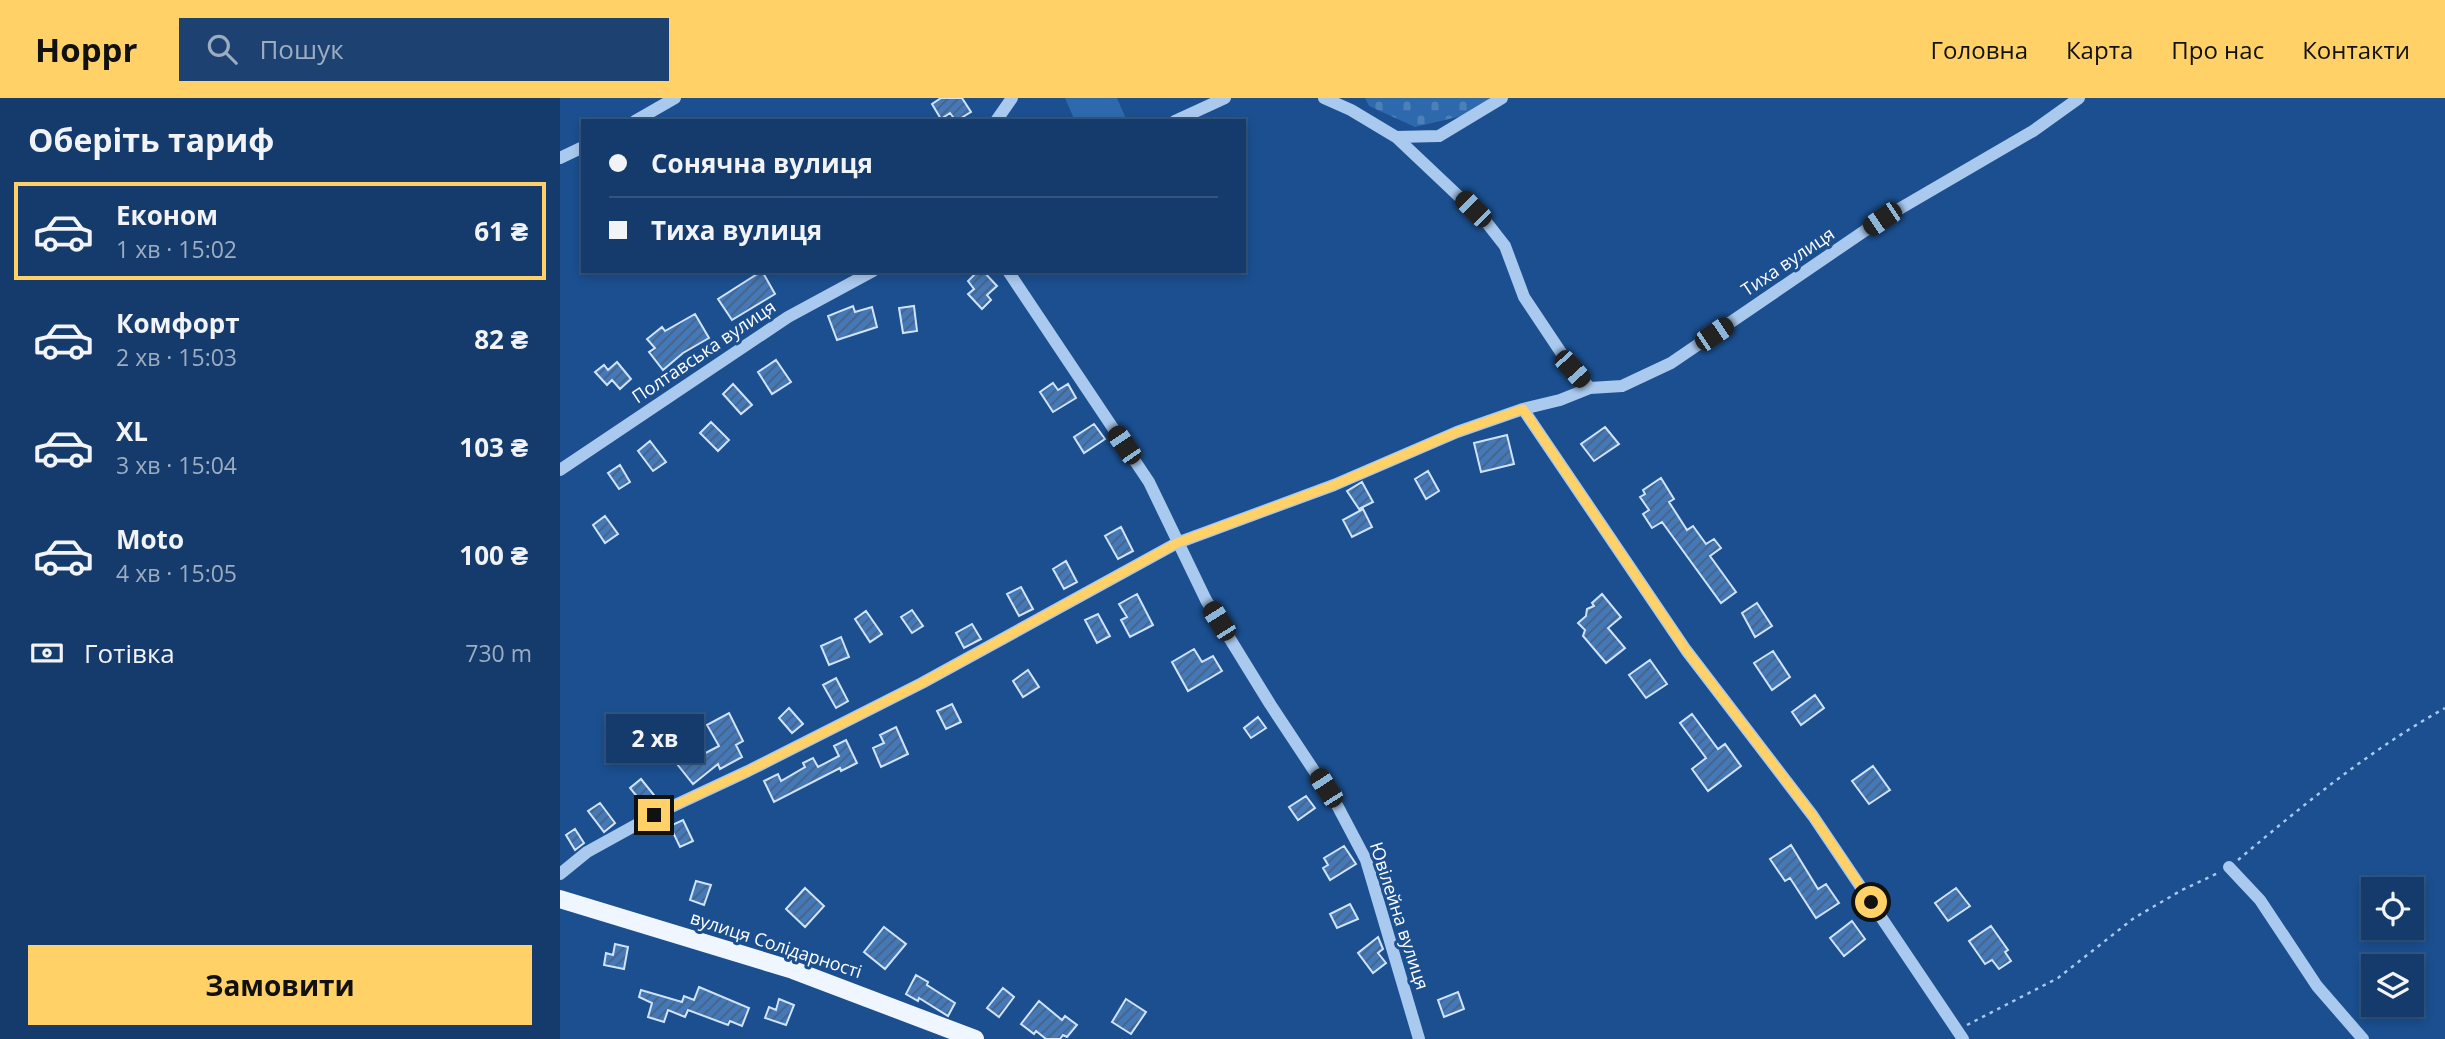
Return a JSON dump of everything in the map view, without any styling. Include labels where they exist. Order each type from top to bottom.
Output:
[{"type":"main road","name":"вулиця Солідарності","points":[[560,899],[793,970],[968,1038]]},
{"type":"street","points":[[638,119],[675,98]]},
{"type":"street","points":[[993,119],[1012,98]]},
{"type":"street","points":[[1179,119],[1226,98]]},
{"type":"street","points":[[1324,98],[1351,110],[1396,137],[1487,223],[1505,246],[1524,297],[1572,369],[1590,388]]},
{"type":"street","points":[[1344,98],[1351,110]]},
{"type":"street","points":[[1396,137],[1439,136],[1502,98]]},
{"type":"street","name":"Тиха вулиця","points":[[560,874],[587,852],[654,815],[922,683],[1177,543],[1334,485],[1457,432],[1590,388],[1622,386],[1671,363],[1882,219],[2034,131],[2079,98]]},
{"type":"street","points":[[560,158],[581,148]]},
{"type":"street","name":"Ювілейна вулиця","points":[[1009,273],[1149,482],[1206,600],[1338,807],[1366,860],[1419,1039]]},
{"type":"street","name":"Полтавська вулиця","points":[[560,470],[789,317],[859,275]]},
{"type":"street","points":[[1523,409],[1686,650],[1813,816],[1961,1034]]},
{"type":"street","points":[[2229,867],[2260,900],[2316,986],[2363,1039]]},
{"type":"path","points":[[1961,1034],[2058,978],[2134,918],[2229,867],[2294,812],[2408,729],[2445,708]]},
{"type":"green space","points":[[1065,98],[1117,98],[1126,119],[1074,119]]},
{"type":"green space","points":[[1365,98],[1490,98],[1466,115],[1415,127],[1369,106]]},
{"type":"building","points":[[941,98],[962,98],[971,112],[959,119],[954,119],[950,113],[941,119],[932,104]]},
{"type":"building","points":[[759,273],[763,273],[775,294],[732,320],[718,299]]},
{"type":"building","points":[[976,273],[985,273],[997,286],[987,295],[991,300],[982,309],[968,294],[974,289],[968,281]]},
{"type":"building","points":[[853,306],[855,312],[872,307],[877,327],[837,340],[828,316]]},
{"type":"building","points":[[914,306],[917,331],[903,333],[899,308]]},
{"type":"building","points":[[695,314],[709,338],[683,353],[663,370],[649,352],[655,348],[647,339],[662,327],[665,331]]},
{"type":"building","points":[[776,360],[791,382],[772,394],[758,372]]},
{"type":"building","points":[[617,362],[631,379],[620,389],[612,380],[607,385],[595,372],[604,365],[608,370]]},
{"type":"building","points":[[1053,383],[1058,390],[1068,384],[1076,398],[1053,412],[1040,392]]},
{"type":"building","points":[[733,384],[752,405],[741,414],[723,394]]},
{"type":"building","points":[[711,422],[729,440],[718,451],[700,433]]},
{"type":"building","points":[[1094,424],[1105,439],[1084,453],[1074,437]]},
{"type":"building","points":[[1605,427],[1619,444],[1594,461],[1581,444]]},
{"type":"building","points":[[1507,435],[1514,464],[1481,472],[1474,443]]},
{"type":"building","points":[[650,441],[666,462],[653,471],[638,451]]},
{"type":"building","points":[[620,465],[630,482],[619,489],[608,473]]},
{"type":"building","points":[[1428,471],[1439,491],[1426,499],[1415,479]]},
{"type":"building","points":[[1661,478],[1674,499],[1669,502],[1687,530],[1693,526],[1706,544],[1714,539],[1721,548],[1710,556],[1736,592],[1721,603],[1662,522],[1652,528],[1643,514],[1649,510],[1640,497],[1645,494],[1643,490]]},
{"type":"building","points":[[1362,482],[1373,502],[1359,509],[1347,491]]},
{"type":"building","points":[[1363,509],[1372,527],[1352,537],[1343,520]]},
{"type":"building","points":[[605,516],[618,534],[605,543],[593,525]]},
{"type":"building","points":[[1121,527],[1133,551],[1118,559],[1105,536]]},
{"type":"building","points":[[1066,561],[1077,582],[1064,589],[1053,569]]},
{"type":"building","points":[[1021,587],[1033,609],[1019,616],[1007,594]]},
{"type":"building","points":[[1137,594],[1153,625],[1130,637],[1121,620],[1127,617],[1119,604]]},
{"type":"building","points":[[1602,594],[1621,617],[1608,628],[1625,648],[1606,663],[1583,636],[1585,630],[1578,623]]},
{"type":"building","points":[[1757,603],[1772,626],[1755,637],[1742,613]]},
{"type":"building","points":[[912,610],[923,626],[912,633],[901,617]]},
{"type":"building","points":[[866,611],[882,634],[870,642],[855,619]]},
{"type":"building","points":[[1098,614],[1110,636],[1097,643],[1085,620]]},
{"type":"building","points":[[972,624],[981,639],[964,648],[956,633]]},
{"type":"building","points":[[841,637],[849,657],[829,665],[821,646]]},
{"type":"building","points":[[1194,649],[1202,662],[1213,656],[1222,671],[1188,691],[1172,662]]},
{"type":"building","points":[[1773,651],[1790,677],[1772,690],[1754,663]]},
{"type":"building","points":[[1650,660],[1667,684],[1646,698],[1629,675]]},
{"type":"building","points":[[1028,670],[1039,687],[1023,697],[1013,681]]},
{"type":"building","points":[[836,678],[848,701],[836,708],[823,685]]},
{"type":"building","points":[[1815,695],[1824,708],[1801,725],[1792,712]]},
{"type":"building","points":[[952,704],[961,722],[946,729],[937,711]]},
{"type":"building","points":[[789,708],[803,724],[792,733],[779,718]]},
{"type":"building","points":[[729,713],[743,741],[736,745],[742,757],[720,769],[718,764],[693,784],[677,764],[692,753],[696,758],[719,746],[707,725]]},
{"type":"building","points":[[1692,714],[1718,749],[1725,744],[1741,766],[1708,791],[1692,769],[1706,758],[1680,723]]},
{"type":"building","points":[[1258,717],[1266,728],[1251,738],[1244,728]]},
{"type":"building","points":[[896,727],[908,754],[881,767],[873,748],[884,743],[880,735]]},
{"type":"building","points":[[846,740],[857,763],[841,771],[840,768],[774,802],[764,781],[778,774],[781,781],[805,767],[803,763],[813,758],[818,767],[839,756],[834,746]]},
{"type":"building","points":[[1873,766],[1890,790],[1869,804],[1852,781]]},
{"type":"building","points":[[641,779],[654,795],[643,804],[630,788]]},
{"type":"building","points":[[1306,796],[1315,808],[1298,820],[1289,807]]},
{"type":"building","points":[[600,803],[615,823],[604,832],[588,811]]},
{"type":"building","points":[[683,820],[693,841],[680,847],[670,826]]},
{"type":"building","points":[[575,829],[584,843],[575,850],[566,835]]},
{"type":"building","points":[[1791,845],[1818,889],[1826,884],[1839,903],[1816,918],[1790,878],[1785,881],[1770,859]]},
{"type":"building","points":[[1344,846],[1356,864],[1330,880],[1323,868],[1328,865],[1324,858]]},
{"type":"building","points":[[696,881],[711,885],[704,905],[690,900]]},
{"type":"building","points":[[805,888],[824,906],[805,927],[786,909]]},
{"type":"building","points":[[1956,888],[1970,906],[1948,921],[1935,903]]},
{"type":"building","points":[[1350,904],[1358,919],[1337,928],[1330,914]]},
{"type":"building","points":[[1852,921],[1865,939],[1844,956],[1830,938]]},
{"type":"building","points":[[1991,926],[2008,950],[2005,952],[2011,961],[1999,969],[1992,960],[1985,964],[1969,941]]},
{"type":"building","points":[[884,927],[906,944],[885,969],[864,952]]},
{"type":"building","points":[[1378,937],[1383,949],[1378,953],[1386,963],[1373,973],[1358,953]]},
{"type":"building","points":[[615,944],[628,947],[624,969],[604,965],[606,953],[613,955]]},
{"type":"building","points":[[916,975],[955,1003],[948,1016],[919,998],[918,1001],[906,994]]},
{"type":"building","points":[[699,987],[749,1008],[742,1026],[730,1021],[728,1025],[688,1010],[685,1017],[668,1010],[664,1022],[648,1017],[652,1003],[639,997],[641,990],[682,1002],[684,996],[694,1000]]},
{"type":"building","points":[[1003,988],[1014,997],[999,1017],[987,1008]]},
{"type":"building","points":[[1458,992],[1464,1009],[1444,1017],[1438,1000]]},
{"type":"building","points":[[779,999],[794,1005],[786,1025],[765,1018],[769,1007],[776,1010]]},
{"type":"building","points":[[1126,999],[1146,1012],[1131,1034],[1112,1022]]},
{"type":"building","points":[[1039,1001],[1062,1020],[1065,1016],[1077,1025],[1067,1037],[1063,1035],[1060,1039],[1046,1039],[1021,1024]]},
{"type":"route","points":[[654,815],[922,683],[1177,543],[1334,485],[1457,432],[1523,409],[1686,650],[1813,816],[1871,902]]}]
